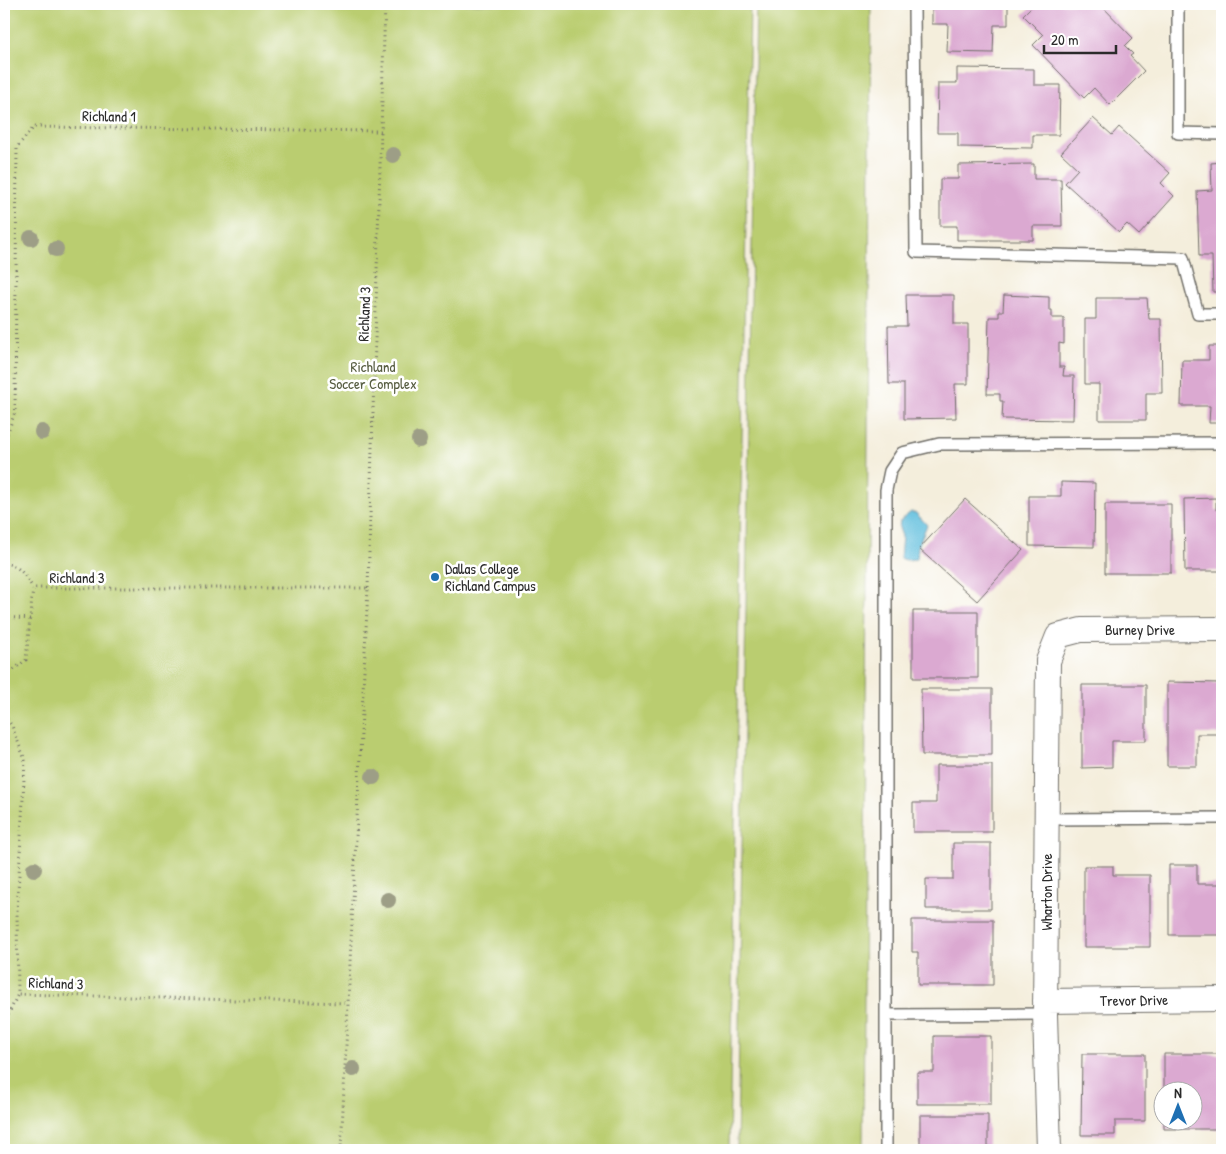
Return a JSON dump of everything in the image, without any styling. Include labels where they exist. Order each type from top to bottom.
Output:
[{"type":"street","name":"Burney Drive","points":[[1058,636],[1081,630],[1222,629]]},
{"type":"street","name":"Wharton Drive","points":[[1049,1150],[1045,1007],[1048,661],[1058,636]]},
{"type":"street","name":"Trevor Drive","points":[[1045,1007],[1222,999]]},
{"type":"lane","points":[[914,4],[916,252],[1183,258],[1198,314],[1222,314]]},
{"type":"lane","points":[[1178,4],[1178,133],[1222,134]]},
{"type":"lane","points":[[886,1150],[886,490],[890,471],[902,453],[940,444],[1222,443]]},
{"type":"lane","points":[[1047,819],[1222,818]]},
{"type":"lane","points":[[887,1015],[1045,1007]]},
{"type":"path","points":[[380,131],[385,4]]},
{"type":"path","name":"Richland 1","points":[[4,443],[15,412],[17,147],[34,127],[380,131]]},
{"type":"path","name":"Richland 3","points":[[341,1150],[346,1003],[368,588],[380,131]]},
{"type":"path","points":[[4,456],[7,499],[4,504]]},
{"type":"path","points":[[4,563],[15,564],[26,576],[33,588]]},
{"type":"path","name":"Richland 3","points":[[4,671],[13,670],[26,660],[33,588],[368,588]]},
{"type":"path","points":[[4,617],[30,619]]},
{"type":"path","name":"Richland 3","points":[[4,715],[12,726],[25,760],[17,912],[18,994],[346,1003]]},
{"type":"path","points":[[4,1024],[18,994]]},
{"type":"green space","name":"Richland Soccer Complex","points":[[4,4],[750,4],[729,1150],[4,1150]]},
{"type":"green space","points":[[756,4],[871,4],[863,1150],[737,1150]]},
{"type":"water","points":[[911,512],[916,513],[927,525],[918,546],[917,559],[906,560],[900,558],[902,536],[899,528],[900,521]]},
{"type":"building","points":[[932,4],[1008,4],[1008,25],[994,25],[993,53],[947,52],[948,24],[932,24]]},
{"type":"building","points":[[1034,4],[1100,4],[1133,38],[1125,46],[1133,54],[1130,56],[1144,71],[1110,105],[1094,88],[1084,98],[1033,45],[1043,35],[1023,15]]},
{"type":"building","points":[[957,68],[1034,69],[1034,85],[1060,85],[1059,135],[1033,135],[1033,148],[958,147],[958,133],[937,133],[938,83],[957,83]]},
{"type":"building","points":[[1093,118],[1112,135],[1119,127],[1170,173],[1161,183],[1174,196],[1139,235],[1127,224],[1119,232],[1065,183],[1078,169],[1061,153]]},
{"type":"building","points":[[1222,162],[1222,292],[1213,292],[1212,256],[1199,256],[1197,191],[1212,190],[1211,163]]},
{"type":"building","points":[[1034,164],[1034,179],[1061,179],[1062,226],[1033,226],[1033,240],[957,240],[957,226],[940,226],[940,179],[958,179],[958,165]]},
{"type":"building","points":[[906,295],[954,295],[954,324],[968,324],[968,384],[955,384],[956,418],[904,419],[904,384],[889,384],[888,326],[907,326]]},
{"type":"building","points":[[1004,295],[1049,297],[1049,310],[1052,310],[1052,318],[1064,318],[1064,344],[1059,343],[1059,367],[1064,367],[1063,376],[1074,376],[1073,420],[1002,419],[1003,401],[1000,401],[1000,394],[987,394],[989,317],[999,317],[999,311],[1003,311]]},
{"type":"building","points":[[1096,298],[1147,298],[1149,319],[1161,319],[1162,393],[1146,393],[1146,420],[1099,420],[1099,384],[1085,384],[1085,319],[1096,319]]},
{"type":"building","points":[[1209,346],[1222,346],[1222,423],[1209,423],[1210,406],[1181,406],[1182,360],[1209,360]]},
{"type":"building","points":[[1061,482],[1095,483],[1094,547],[1029,546],[1029,496],[1061,496]]},
{"type":"building","points":[[1216,498],[1216,510],[1222,510],[1222,571],[1185,571],[1184,499]]},
{"type":"building","points":[[965,499],[1023,550],[977,601],[919,549]]},
{"type":"building","points":[[1105,504],[1171,504],[1171,573],[1105,573]]},
{"type":"building","points":[[913,611],[978,611],[978,678],[913,678]]},
{"type":"building","points":[[1167,682],[1222,683],[1222,734],[1197,734],[1197,766],[1167,766]]},
{"type":"building","points":[[1082,685],[1146,685],[1146,741],[1112,741],[1112,767],[1082,768]]},
{"type":"building","points":[[921,689],[992,689],[992,755],[922,755]]},
{"type":"building","points":[[936,765],[992,765],[992,832],[913,832],[913,803],[936,803]]},
{"type":"building","points":[[953,843],[991,843],[991,909],[926,909],[926,879],[953,879]]},
{"type":"building","points":[[1169,865],[1197,865],[1197,884],[1222,884],[1222,935],[1169,935]]},
{"type":"building","points":[[1084,866],[1113,866],[1113,875],[1150,875],[1150,947],[1084,947]]},
{"type":"building","points":[[912,920],[993,920],[993,985],[918,985],[918,952],[912,952]]},
{"type":"building","points":[[934,1036],[991,1036],[991,1104],[917,1104],[917,1072],[934,1072]]},
{"type":"building","points":[[1082,1054],[1145,1054],[1145,1121],[1115,1121],[1115,1135],[1081,1135]]},
{"type":"building","points":[[1164,1054],[1222,1054],[1222,1129],[1204,1129],[1204,1082],[1164,1082]]},
{"type":"building","points":[[920,1115],[988,1115],[988,1150],[920,1150]]},
{"type":"place","name":"Dallas College Richland Campus","points":[[435,577]]}]
